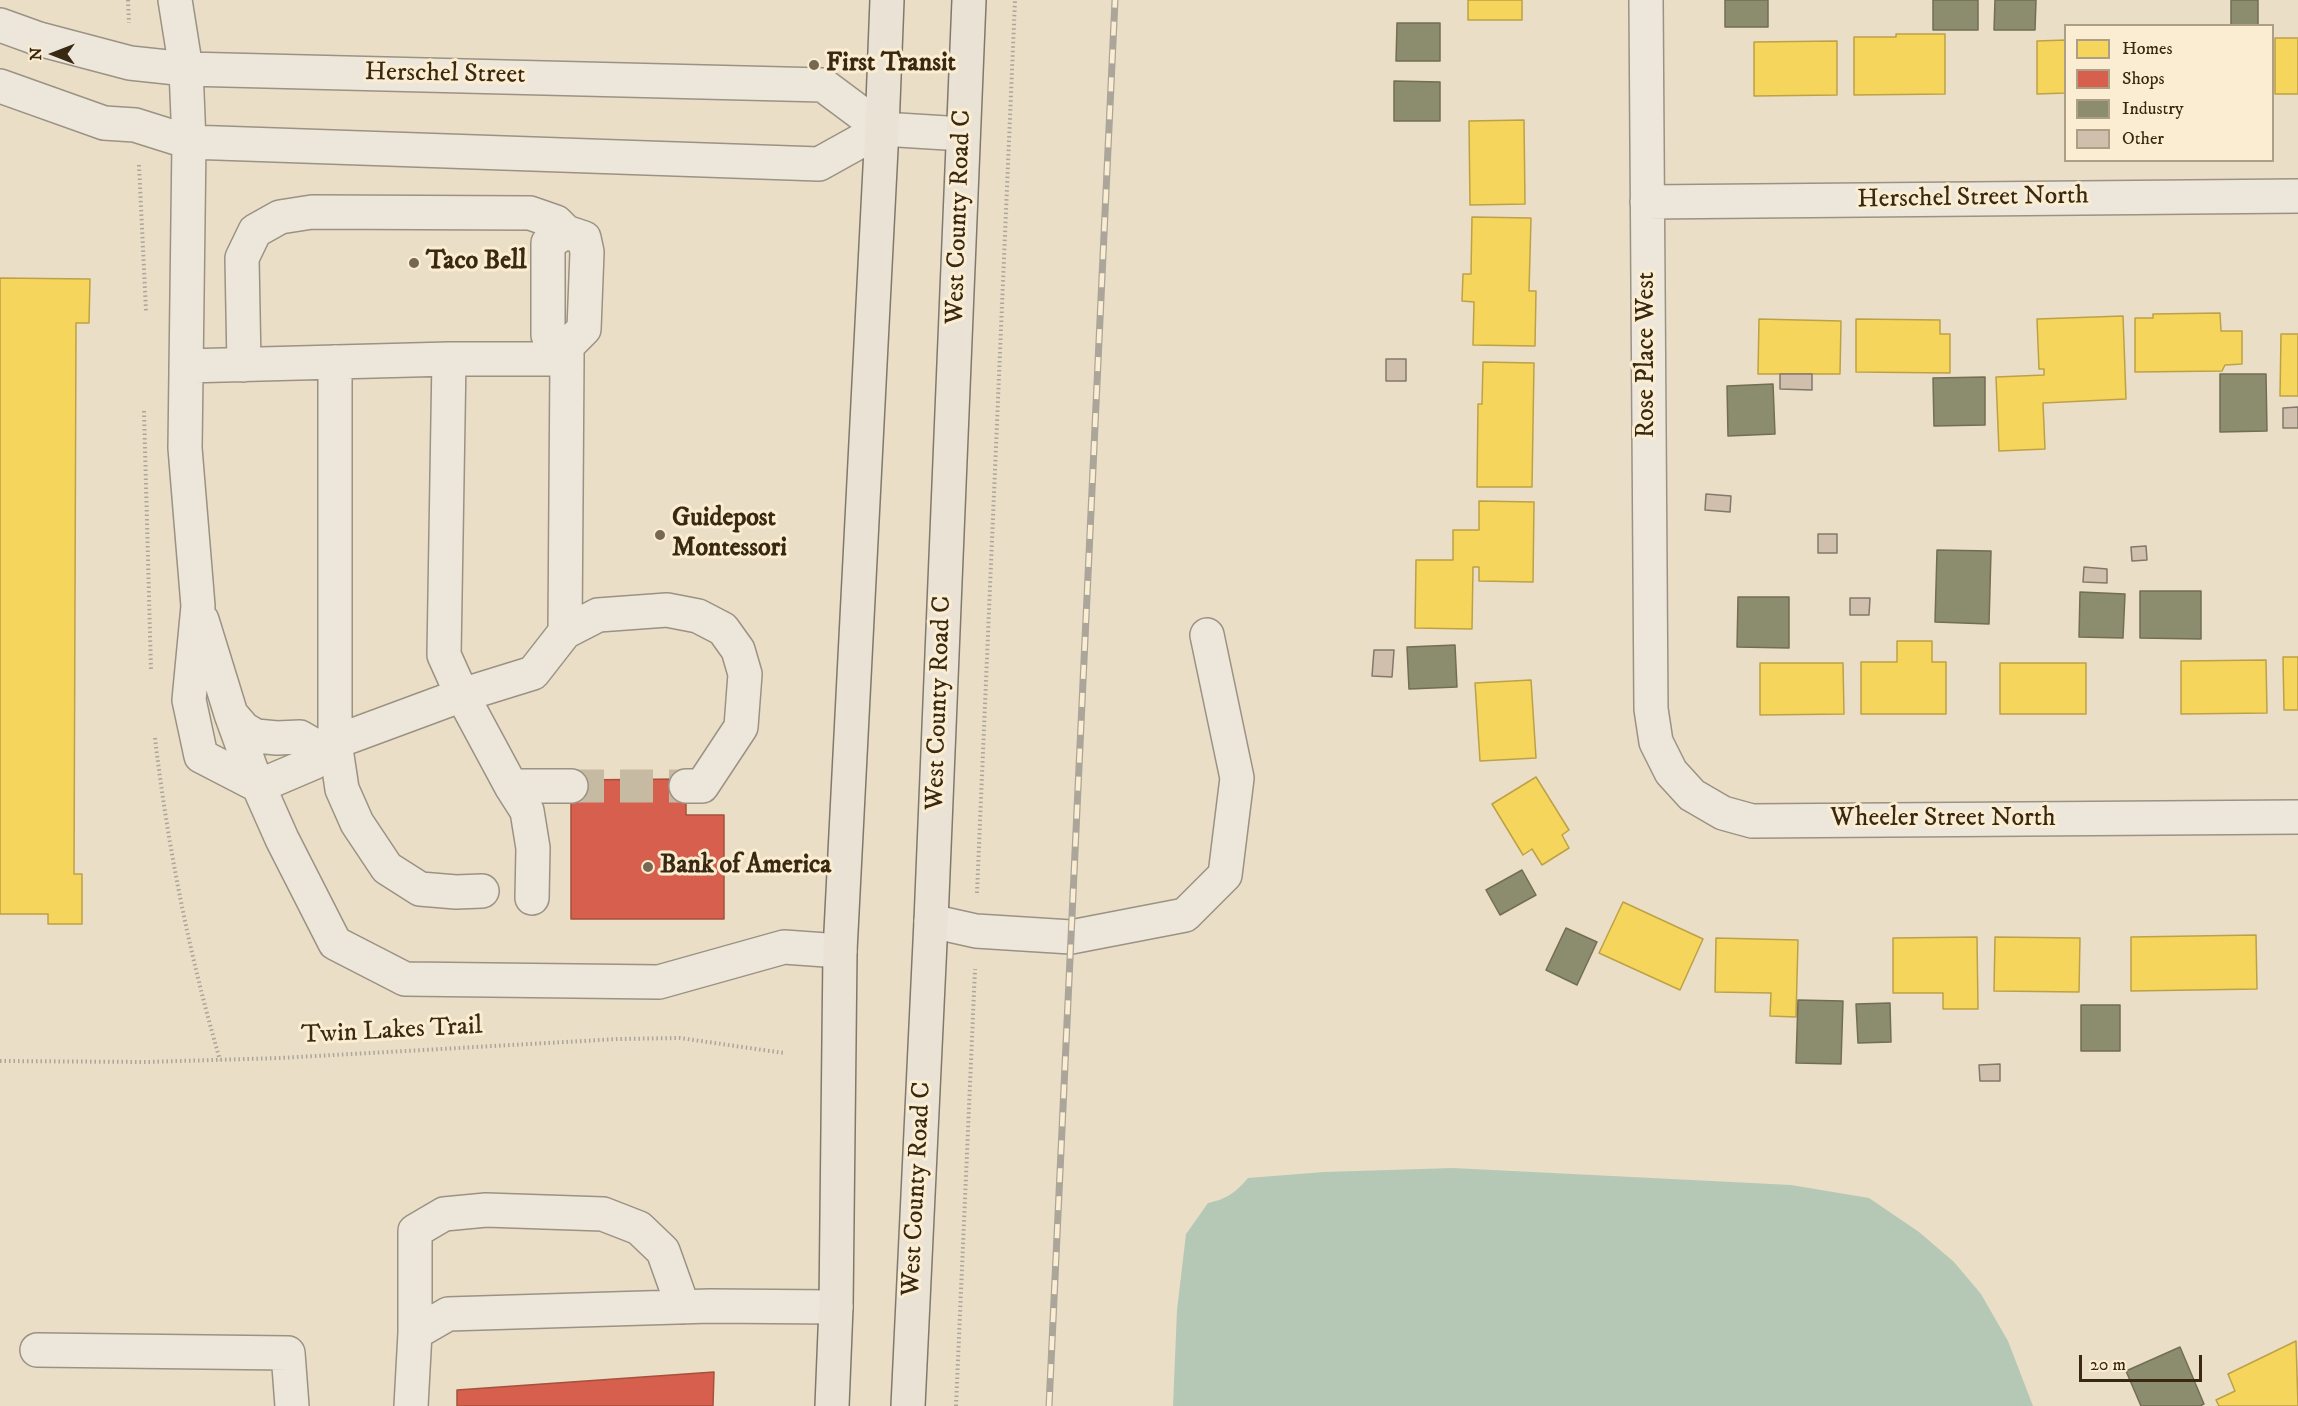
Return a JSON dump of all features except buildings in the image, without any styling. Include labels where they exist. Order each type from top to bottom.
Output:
[{"type":"main road","points":[[831,1406],[836,1307],[840,951],[887,0]]},
{"type":"main road","name":"West County Road C","points":[[908,1406],[931,921],[969,0]]},
{"type":"street","points":[[175,0],[186,69],[189,142],[185,448],[198,606],[189,700],[201,756],[259,786]]},
{"type":"street","name":"Rose Place West","points":[[1646,0],[1651,710]]},
{"type":"street","name":"Herschel Street","points":[[0,25],[39,39],[130,63],[186,69],[823,85],[882,129]]},
{"type":"street","points":[[0,86],[104,123],[135,125],[189,142],[819,164],[882,129],[963,134]]},
{"type":"street","name":"Herschel Street North","points":[[1647,202],[2298,196]]},
{"type":"street","points":[[244,365],[242,258],[255,231],[280,217],[312,212],[530,213],[556,222],[566,232],[548,243],[548,335],[567,353],[565,632]]},
{"type":"street","points":[[186,366],[449,359],[567,353]]},
{"type":"street","points":[[449,359],[444,654],[462,695],[527,811],[533,848],[532,898]]},
{"type":"street","points":[[335,362],[327,745],[357,823],[387,868],[420,889],[456,892],[482,891]]},
{"type":"street","points":[[198,606],[231,714],[259,786],[282,839],[335,943],[405,979],[659,982],[784,947],[840,951]]},
{"type":"street","points":[[259,786],[314,763],[327,745],[462,695],[533,674],[565,632],[598,615],[667,610],[698,616],[723,629],[738,650],[745,674],[741,728],[702,786],[686,786]]},
{"type":"street","points":[[931,921],[976,931],[1071,937],[1185,915],[1225,875],[1237,778],[1207,634]]},
{"type":"street","name":"Wheeler Street North","points":[[1651,710],[1656,742],[1671,772],[1678,780],[1692,795],[1723,813],[1752,821],[2298,817]]},
{"type":"street","points":[[231,714],[244,729],[256,736],[300,737],[327,745]]},
{"type":"street","points":[[511,786],[571,786]]},
{"type":"street","points":[[411,1406],[415,1333],[415,1231],[444,1214],[486,1210],[603,1214],[639,1228],[663,1251],[683,1307]]},
{"type":"street","points":[[415,1333],[448,1314],[683,1307],[836,1307]]},
{"type":"street","points":[[37,1350],[288,1353],[292,1406]]},
{"type":"path","points":[[128,0],[129,19]]},
{"type":"path","points":[[956,1406],[1015,0]]},
{"type":"path","name":"Twin Lakes Trail","points":[[0,1061],[146,1062],[280,1059],[594,1040],[680,1038],[784,1053]]},
{"type":"shaded area","points":[[1453,1168],[1791,1185],[1869,1198],[1919,1232],[1954,1262],[1981,1294],[2008,1341],[2033,1406],[1173,1406],[1177,1310],[1186,1234],[1208,1203],[1231,1194],[1248,1178],[1324,1172]]},
{"type":"tunnel","points":[[571,786],[686,786]]},
{"type":"railway","points":[[1049,1406],[1115,0]]},
{"type":"place","name":"First Transit","points":[[814,65]]},
{"type":"place","name":"Taco Bell","points":[[414,263]]},
{"type":"place","name":"Guidepost Montessori","points":[[660,535]]},
{"type":"place","name":"Bank of America","points":[[648,867]]}]
